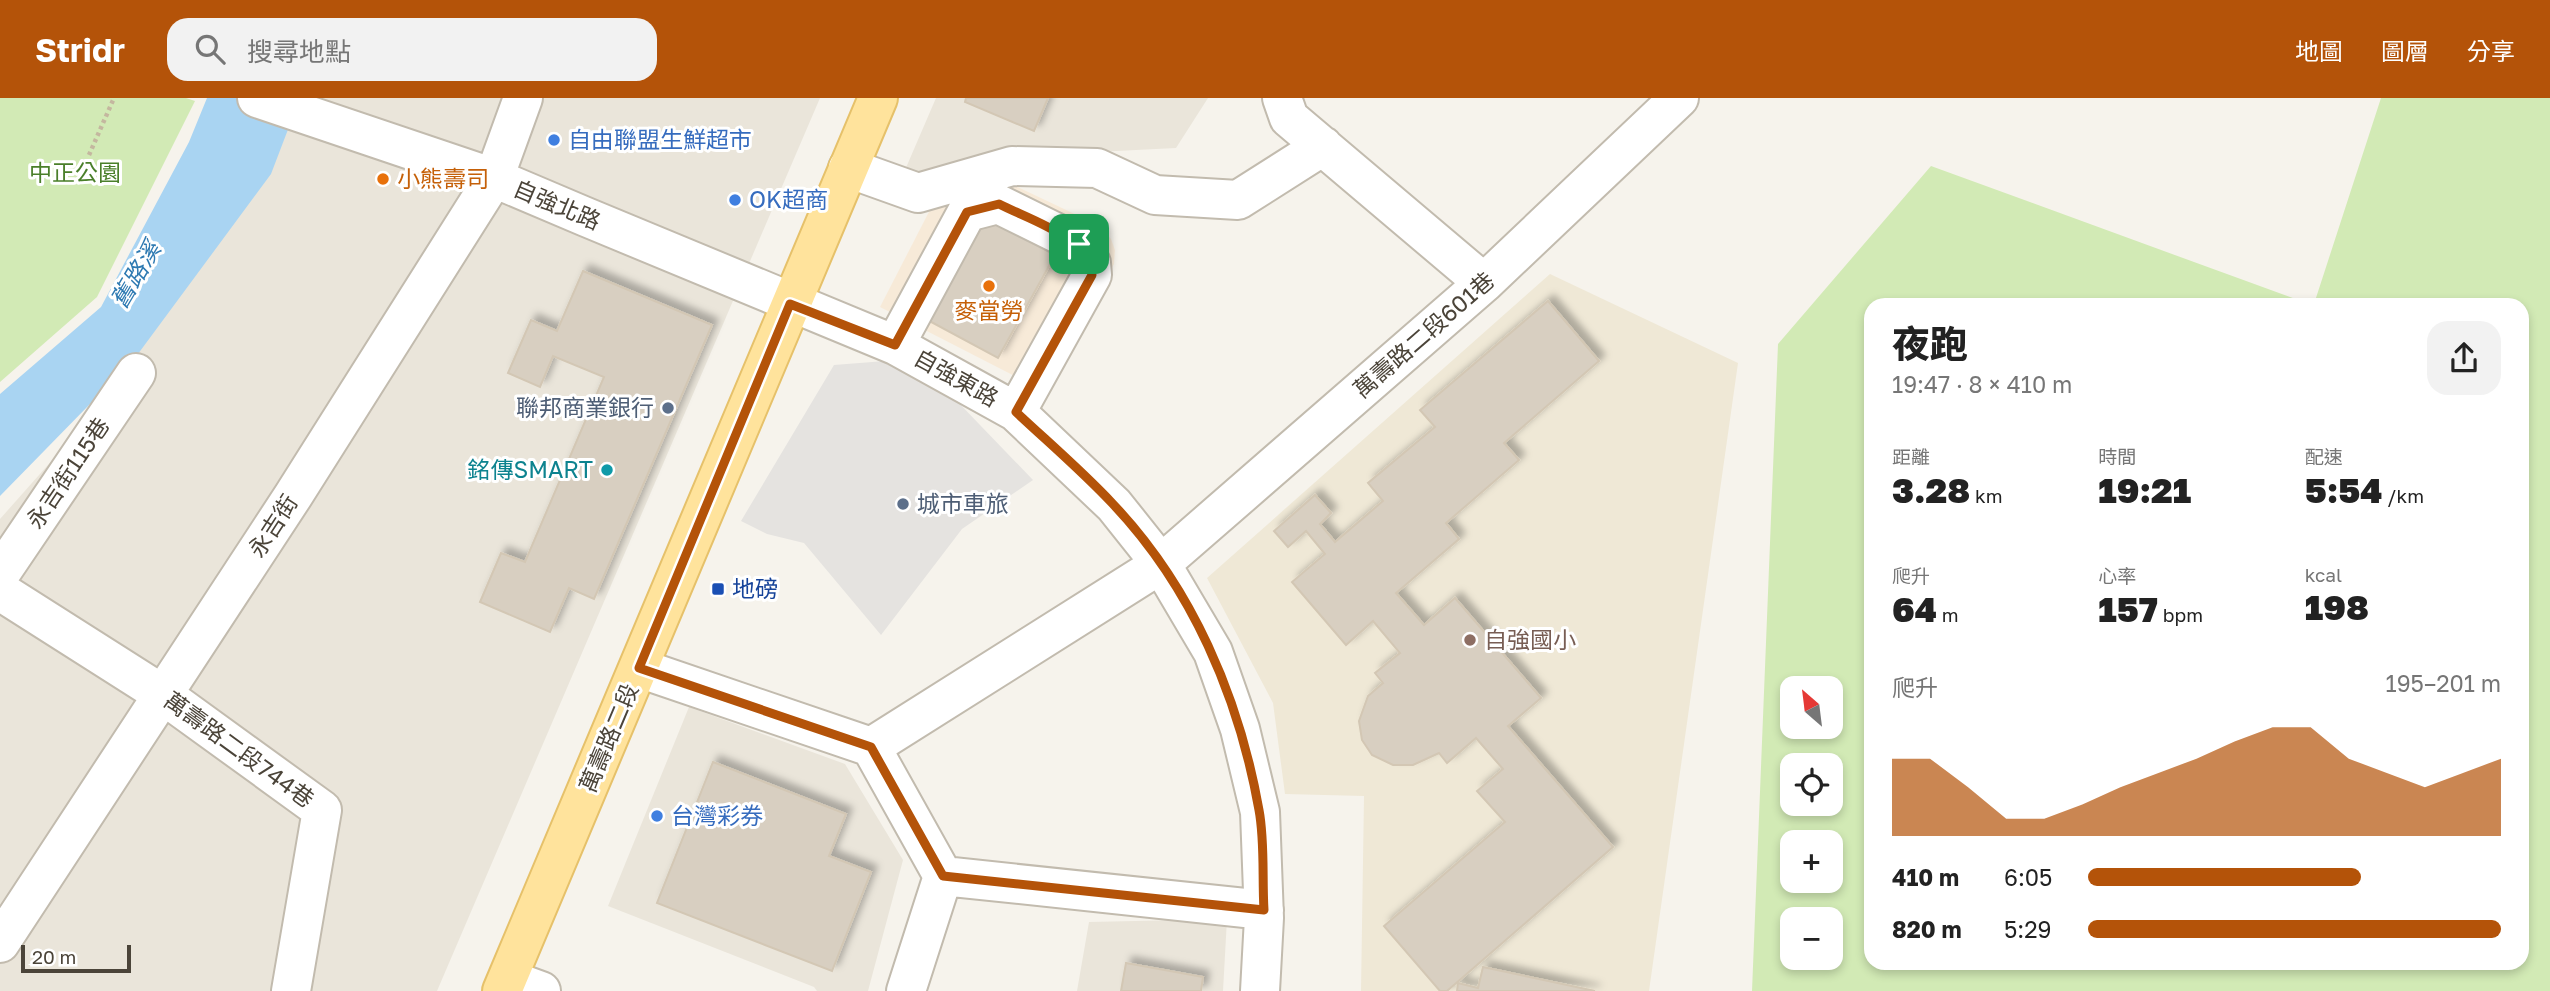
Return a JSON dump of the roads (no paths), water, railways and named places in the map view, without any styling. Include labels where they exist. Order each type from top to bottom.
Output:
[{"type":"main road","name":"萬壽路二段","points":[[517,987],[639,668],[878,98]]},
{"type":"street","name":"自強北路","points":[[257,98],[494,178],[790,304]]},
{"type":"street","name":"永吉街","points":[[0,943],[293,496],[494,178],[523,98]]},
{"type":"street","points":[[1282,98],[1289,118],[1484,283]]},
{"type":"street","name":"萬壽路二段601巷","points":[[871,747],[1161,564],[1484,283],[1679,98]]},
{"type":"street","points":[[848,168],[918,193],[1012,166],[1097,168],[1155,195],[1238,200],[1323,146]]},
{"type":"street","points":[[895,345],[967,212],[999,204],[1079,244],[1091,263],[1092,275],[1016,412]]},
{"type":"street","name":"自強東路","points":[[790,304],[895,345],[1016,412],[1114,505],[1161,564],[1213,652],[1240,729],[1260,812],[1264,910],[1260,991]]},
{"type":"street","name":"永吉街115巷","points":[[0,574],[136,373]]},
{"type":"street","name":"萬壽路二段744巷","points":[[0,591],[162,694],[322,810],[291,991]]},
{"type":"street","points":[[639,668],[871,747],[943,876],[906,991]]},
{"type":"street","points":[[943,876],[1264,910]]},
{"type":"water","name":"舊路溪","points":[[207,98],[300,98],[271,174],[135,358],[0,496],[0,394],[101,307],[189,142]]},
{"type":"place","name":"自由聯盟生鮮超市","points":[[554,140]]},
{"type":"place","name":"小熊壽司","points":[[383,179]]},
{"type":"place","name":"OK超商","points":[[735,200]]},
{"type":"place","name":"麥當勞","points":[[989,286]]},
{"type":"place","name":"聯邦商業銀行","points":[[668,408]]},
{"type":"place","name":"銘傳SMART","points":[[607,470]]},
{"type":"place","name":"城市車旅","points":[[903,504]]},
{"type":"place","name":"地磅","points":[[718,589]]},
{"type":"place","name":"自強國小","points":[[1470,640]]},
{"type":"place","name":"台灣彩券","points":[[657,816]]},
{"type":"park label","name":"中正公園","points":[[75,173]]}]
